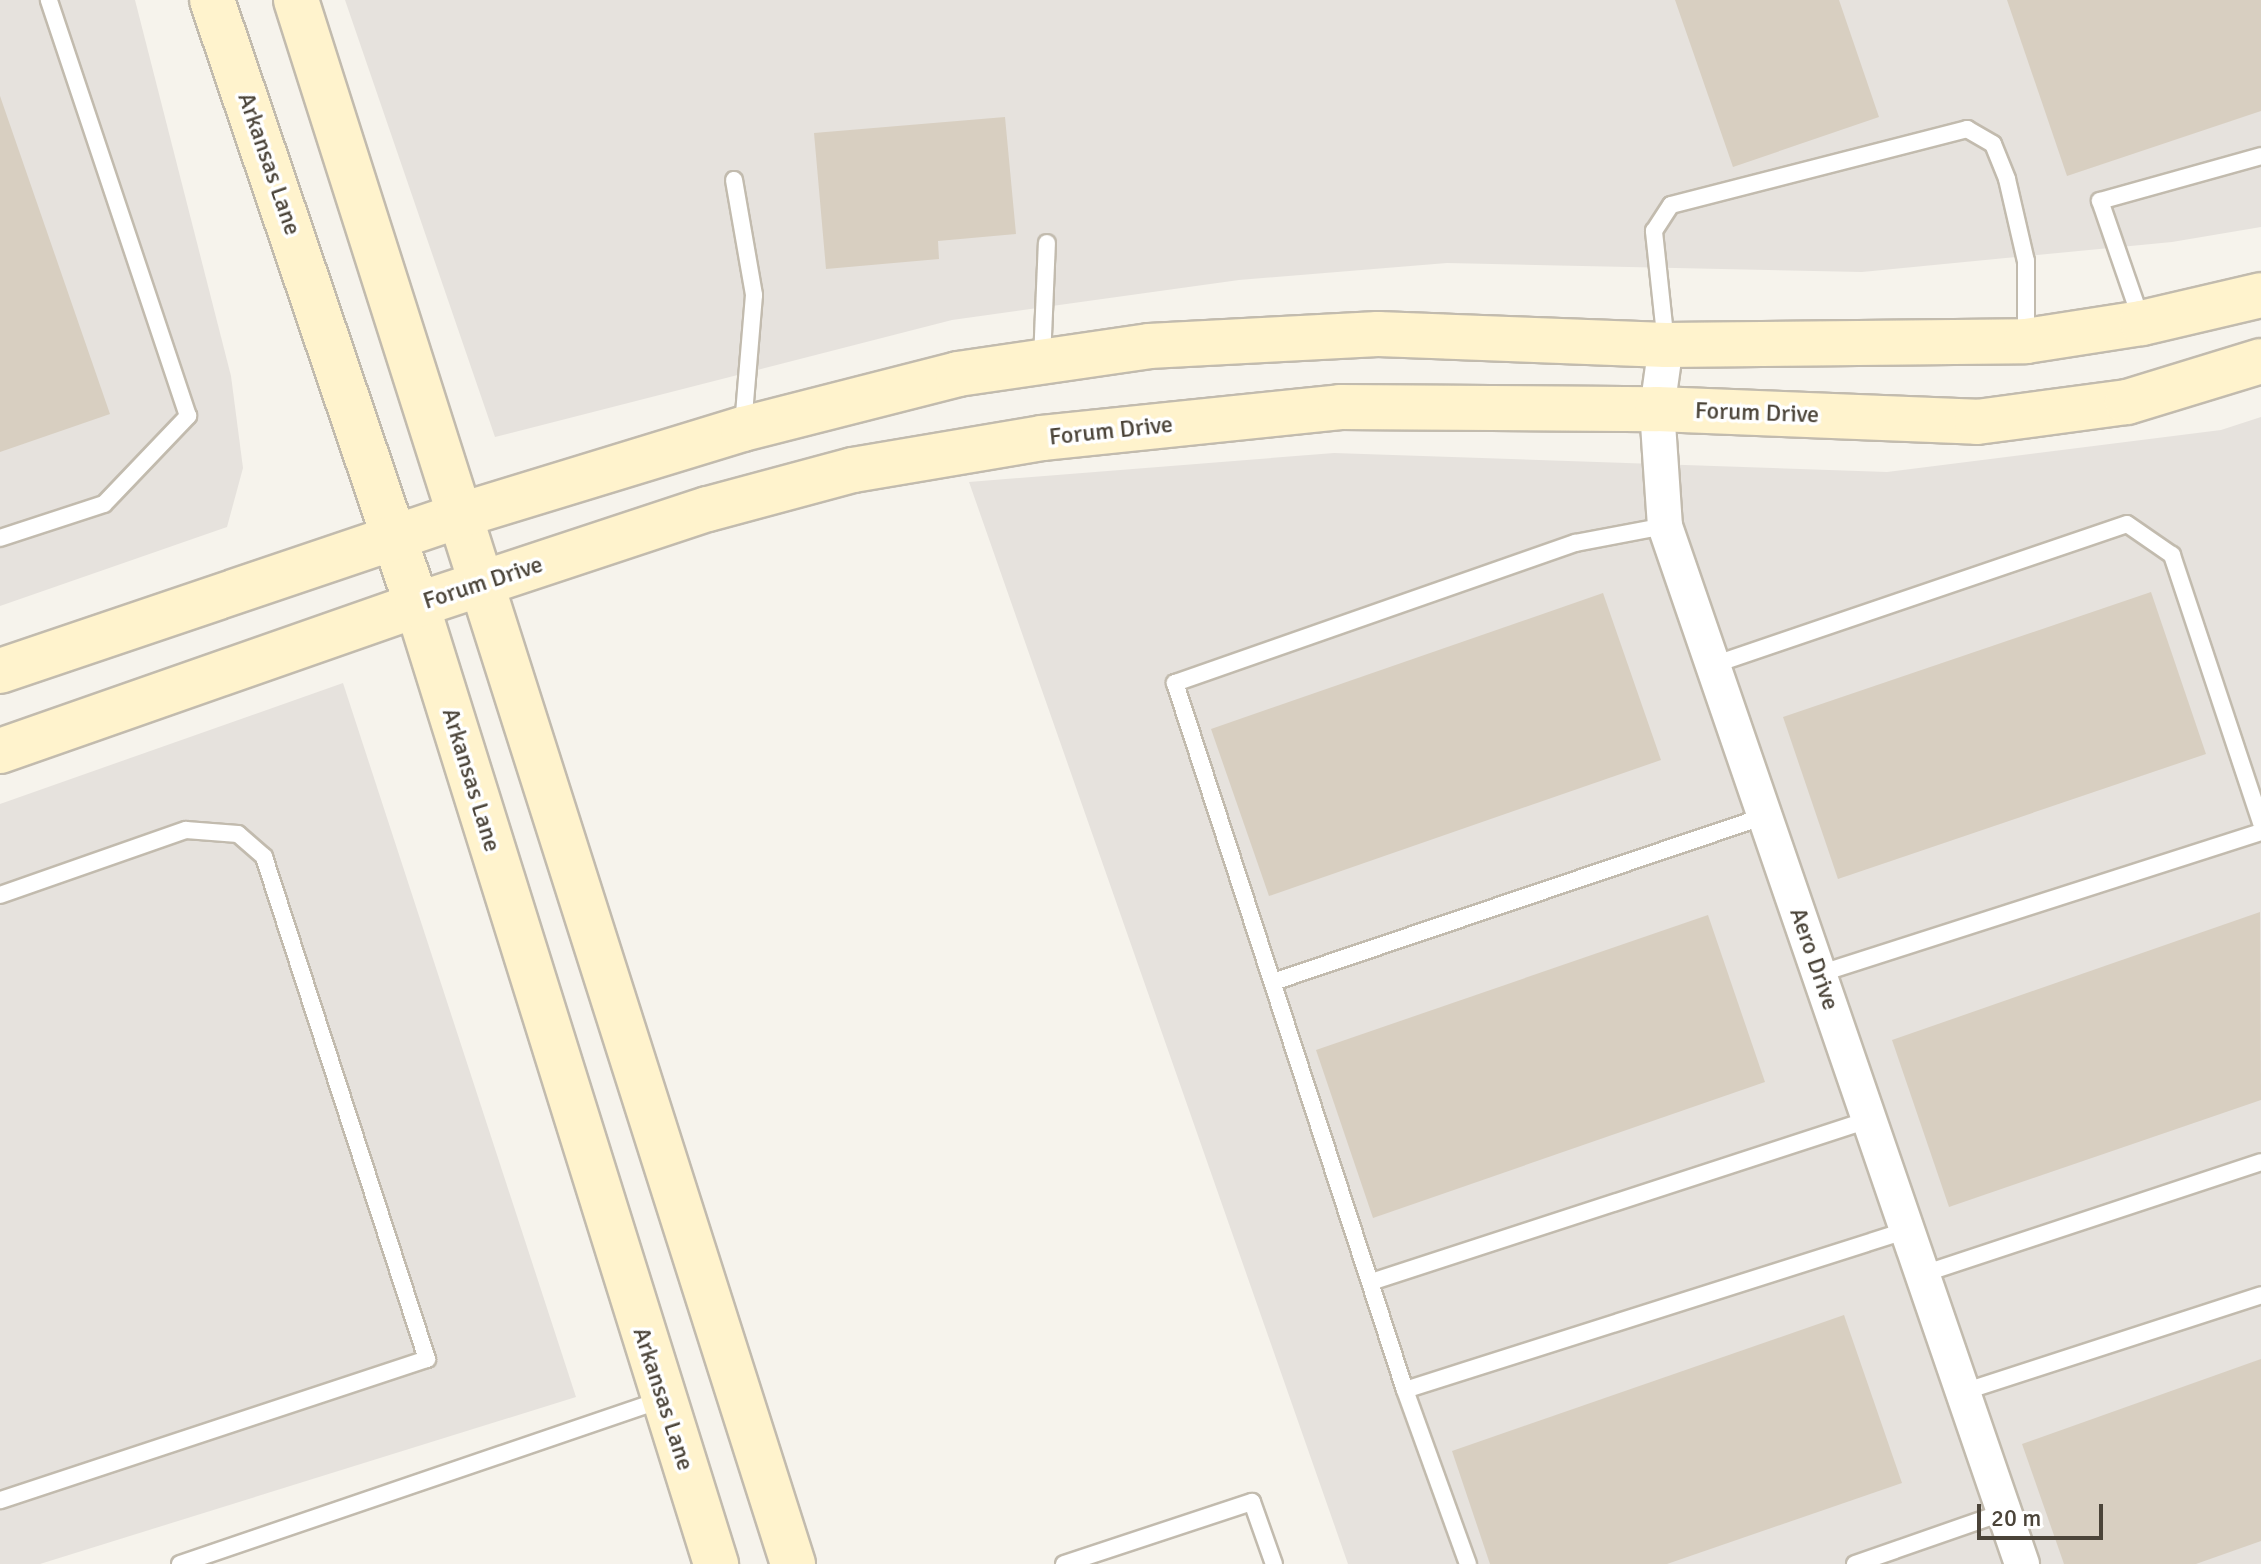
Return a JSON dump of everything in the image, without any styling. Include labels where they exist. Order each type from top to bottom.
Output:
[{"type":"street","name":"Arkansas Lane","points":[[212,0],[417,605],[716,1564]]},
{"type":"street","points":[[296,0],[793,1564]]},
{"type":"street","points":[[0,671],[458,516],[743,429],[958,374],[1149,346],[1378,334],[1666,345],[2026,341],[2142,323],[2261,295]]},
{"type":"street","name":"Aero Drive","points":[[1666,345],[1657,409],[1665,526],[2022,1564]]},
{"type":"street","name":"Forum Drive","points":[[0,751],[480,584],[708,509],[853,470],[1042,438],[1340,407],[1657,409],[1977,422],[2127,402],[2261,361]]},
{"type":"lane","points":[[0,538],[104,504],[188,416],[49,0]]},
{"type":"lane","points":[[1666,345],[1654,231],[1671,205],[1967,129],[1993,144],[2026,261],[2026,341]]},
{"type":"lane","points":[[2142,323],[2100,201],[2261,156]]},
{"type":"lane","points":[[734,180],[754,295],[743,429]]},
{"type":"lane","points":[[1042,362],[1047,243]]},
{"type":"lane","points":[[1713,665],[2127,524],[2172,555],[2261,823]]},
{"type":"lane","points":[[1468,1564],[1405,1390],[1175,683],[1575,543],[1665,526]]},
{"type":"lane","points":[[1273,982],[1765,816]]},
{"type":"lane","points":[[0,895],[186,830],[238,834],[264,857],[427,1359],[0,1500]]},
{"type":"lane","points":[[1819,974],[2261,832]]},
{"type":"lane","points":[[1371,1282],[1868,1120]]},
{"type":"lane","points":[[1923,1274],[2261,1162]]},
{"type":"lane","points":[[1405,1390],[1908,1230]]},
{"type":"lane","points":[[1963,1392],[2261,1295]]},
{"type":"lane","points":[[180,1564],[663,1399]]},
{"type":"lane","points":[[1064,1564],[1252,1502],[1274,1564]]},
{"type":"lane","points":[[1855,1564],[2004,1512]]},
{"type":"shaded area","points":[[0,0],[135,0],[231,376],[243,468],[227,527],[0,606]]},
{"type":"shaded area","points":[[345,0],[2261,0],[2261,227],[2172,242],[1862,272],[1447,263],[1239,280],[952,320],[495,437]]},
{"type":"shaded area","points":[[2261,417],[2261,1564],[1348,1564],[969,482],[1334,453],[1887,472],[2221,430]]},
{"type":"shaded area","points":[[343,683],[576,1397],[40,1564],[0,1564],[0,804]]},
{"type":"building","points":[[1675,0],[1839,0],[1879,117],[1733,167]]},
{"type":"building","points":[[2007,0],[2261,0],[2261,111],[2067,176]]},
{"type":"building","points":[[0,96],[110,414],[0,452]]},
{"type":"building","points":[[1005,117],[1016,234],[938,241],[939,259],[826,269],[814,133]]},
{"type":"building","points":[[2151,592],[2206,754],[1838,879],[1783,717]]},
{"type":"building","points":[[1603,593],[1661,760],[1269,896],[1211,729]]},
{"type":"building","points":[[2260,912],[2261,1100],[1949,1207],[1892,1040]]},
{"type":"building","points":[[1708,915],[1765,1082],[1373,1218],[1316,1050]]},
{"type":"building","points":[[1844,1315],[1902,1483],[1667,1564],[1490,1564],[1452,1451]]},
{"type":"building","points":[[2261,1359],[2261,1541],[2196,1564],[2064,1564],[2022,1444]]}]
